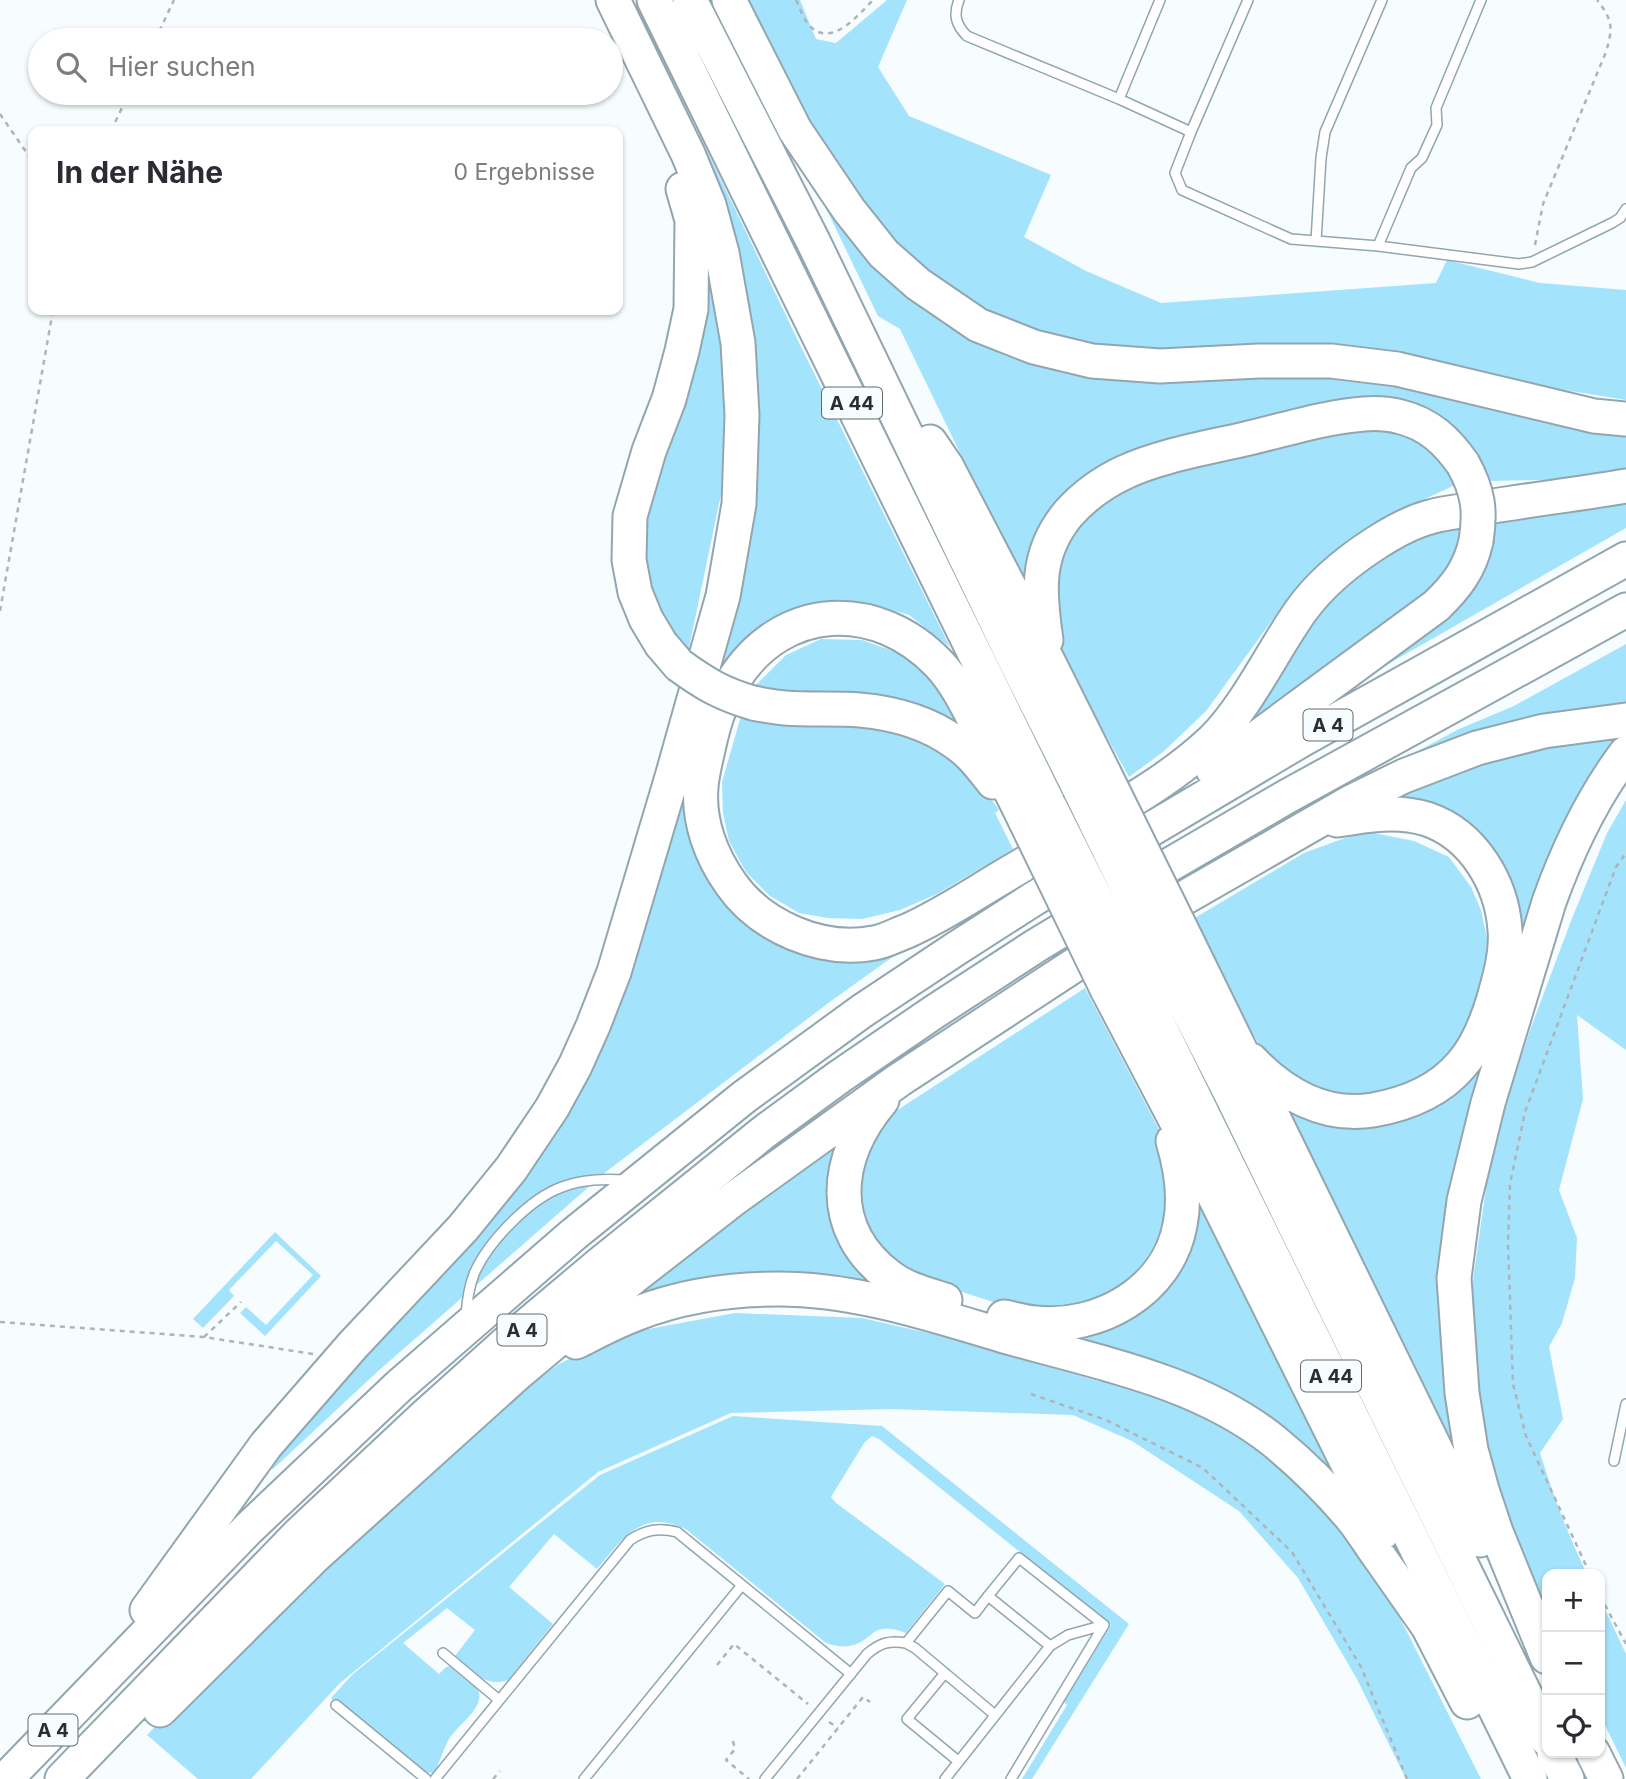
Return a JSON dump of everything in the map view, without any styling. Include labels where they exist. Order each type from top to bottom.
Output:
[{"type":"highway","points":[[100,1682],[149,1608],[266,1445],[353,1345],[463,1228],[511,1170],[552,1108],[575,1066],[614,972],[723,596],[739,504],[742,415],[738,343],[722,253],[709,205],[613,0]]},
{"type":"highway","name":"A 44","points":[[654,0],[1038,814]]},
{"type":"highway","name":"A 44","points":[[690,0],[813,241],[1006,641],[1091,781]]},
{"type":"highway","points":[[729,0],[795,130],[849,210],[884,254],[918,284],[978,325],[1034,347],[1092,361],[1160,366],[1259,361],[1331,361],[1397,369],[1594,416],[1626,419]]},
{"type":"highway","points":[[652,82],[692,220],[692,290],[691,309],[673,387],[649,451],[630,516],[629,560],[635,592],[646,619],[660,644],[679,665],[726,695],[783,708],[860,710],[890,714],[926,726],[956,743],[1038,814]]},
{"type":"highway","points":[[813,241],[841,274],[884,362],[947,467],[1049,663],[1091,781],[1173,947],[1236,1043],[1476,1532],[1542,1649]]},
{"type":"highway","points":[[1035,898],[1428,613],[1451,592],[1472,558],[1476,541],[1478,502],[1471,478],[1446,442],[1429,428],[1400,417],[1366,413],[1212,447],[1146,464],[1122,474],[1078,504],[1052,539],[1041,577],[1040,592],[1049,663]]},
{"type":"highway","points":[[899,1080],[878,1104],[855,1142],[846,1168],[844,1195],[854,1234],[873,1262],[892,1278],[913,1290],[996,1315],[1054,1324],[1100,1316],[1128,1301],[1154,1277],[1175,1243],[1183,1208],[1180,1165],[1155,1081],[1120,981],[1038,814],[957,688],[926,652],[896,632],[872,621],[854,618],[818,620],[799,625],[780,635],[751,657],[731,684],[720,705],[701,785],[704,827],[719,866],[733,888],[763,917],[780,927],[839,945],[879,942],[927,922],[974,894],[1151,789],[1194,756],[1216,736],[1236,711],[1303,607],[1332,576],[1374,544],[1401,528],[1430,517],[1626,486]]},
{"type":"highway","name":"A 4","points":[[6,1779],[248,1529],[399,1386],[574,1234],[744,1097],[922,971],[1035,898],[1303,739],[1626,559]]},
{"type":"highway","name":"A 4","points":[[62,1779],[299,1534],[425,1416],[513,1337],[764,1132],[839,1077],[1037,945],[1286,797],[1626,610]]},
{"type":"highway","points":[[90,1779],[315,1556],[518,1373],[631,1279],[735,1198],[899,1080],[1073,966],[1184,898],[1311,824],[1404,776],[1477,748],[1544,731],[1626,720]]},
{"type":"highway","points":[[1542,1645],[1496,1532],[1474,1460],[1461,1393],[1454,1278],[1464,1201],[1488,1103],[1549,902],[1584,818],[1626,753]]},
{"type":"highway","points":[[1236,1043],[1258,1068],[1297,1098],[1338,1111],[1364,1112],[1409,1102],[1441,1084],[1462,1065],[1477,1043],[1488,1018],[1500,974],[1505,931],[1496,888],[1474,850],[1446,828],[1409,815],[1388,813],[1311,824]]},
{"type":"highway","name":"A 44","points":[[1173,947],[1231,1094],[1542,1729]]},
{"type":"highway","name":"A 44","points":[[1120,981],[1530,1779]]},
{"type":"highway","points":[[1155,1081],[1506,1779]]},
{"type":"highway","points":[[518,1373],[614,1322],[684,1299],[712,1294],[802,1290],[913,1310],[1176,1387],[1249,1424],[1274,1441],[1318,1480],[1353,1519],[1427,1625]]},
{"type":"highway","points":[[1556,1758],[1567,1779]]},
{"type":"highway","points":[[1596,1758],[1606,1779]]},
{"type":"lane","points":[[959,0],[955,10],[956,19],[959,29],[967,36],[1191,132]]},
{"type":"lane","points":[[1119,99],[1160,0]]},
{"type":"lane","points":[[1248,0],[1175,173],[1182,190],[1291,239],[1378,246],[1519,264],[1532,262],[1612,223],[1620,218],[1626,209]]},
{"type":"lane","points":[[1316,242],[1325,132],[1382,0]]},
{"type":"lane","points":[[1378,246],[1411,168],[1422,158],[1437,125],[1436,108],[1482,0]]},
{"type":"lane","points":[[464,1328],[469,1291],[475,1271],[498,1237],[525,1210],[549,1192],[572,1184],[596,1179],[638,1181]]},
{"type":"lane","points":[[1626,1404],[1614,1461],[1626,1455]]},
{"type":"lane","points":[[435,1779],[630,1540],[652,1530],[666,1529],[677,1532],[851,1674]]},
{"type":"lane","points":[[906,1643],[948,1591],[975,1613],[1019,1558],[1104,1625]]},
{"type":"lane","points":[[584,1779],[742,1585]]},
{"type":"lane","points":[[988,1595],[1049,1646]]},
{"type":"lane","points":[[944,1779],[1049,1646],[1068,1635],[1104,1625]]},
{"type":"lane","points":[[1011,1779],[1104,1625]]},
{"type":"lane","points":[[765,1779],[867,1654],[886,1642],[906,1643],[915,1647],[995,1715]]},
{"type":"lane","points":[[443,1653],[499,1700]]},
{"type":"lane","points":[[945,1673],[907,1719],[958,1762]]},
{"type":"lane","points":[[336,1705],[426,1779]]},
{"type":"path","points":[[161,28],[174,0]]},
{"type":"path","points":[[796,0],[807,24],[816,32],[828,35],[855,18],[873,0]]},
{"type":"path","points":[[1532,262],[1543,204],[1611,34],[1608,15],[1597,0]]},
{"type":"path","points":[[113,126],[123,105]]},
{"type":"path","points":[[0,114],[28,155]]},
{"type":"path","points":[[0,611],[52,315]]},
{"type":"path","points":[[1588,1569],[1526,1436],[1513,1384],[1508,1244],[1510,1184],[1525,1112],[1616,867],[1626,853]]},
{"type":"path","points":[[204,1337],[241,1302]]},
{"type":"path","points":[[0,1322],[204,1337],[312,1354]]},
{"type":"path","points":[[1031,1394],[1106,1420],[1203,1468],[1292,1552],[1362,1667],[1407,1779]]},
{"type":"path","points":[[1605,1605],[1626,1644]]},
{"type":"path","points":[[717,1665],[734,1644],[838,1728]]},
{"type":"path","points":[[797,1779],[863,1697],[870,1702]]},
{"type":"path","points":[[733,1741],[735,1749],[726,1760],[749,1779]]},
{"type":"path","points":[[493,1779],[500,1771]]},
{"type":"shaded area","points":[[739,0],[800,0],[816,39],[836,43],[887,0],[907,0],[878,67],[909,116],[1051,175],[1024,237],[1086,271],[1161,303],[1436,283],[1447,260],[1540,283],[1626,290],[1626,400],[1534,385],[1134,356],[1008,327],[894,248],[845,189]]},
{"type":"shaded area","points":[[699,134],[950,647],[909,615],[870,604],[839,602],[800,610],[719,678],[708,673],[751,475],[696,135]]},
{"type":"shaded area","points":[[807,169],[1001,347],[1317,372],[1436,387],[1626,430],[1626,475],[1594,479],[1486,481],[1422,414],[1080,487],[1025,587],[900,329],[878,316]]},
{"type":"shaded area","points":[[697,235],[713,282],[726,381],[724,480],[687,657],[666,635],[634,543]]},
{"type":"shaded area","points":[[1378,424],[1416,436],[1435,450],[1455,485],[1388,516],[1328,558],[1284,604],[1206,711],[1163,752],[1129,777],[1076,681],[1061,646],[1053,611],[1060,548],[1077,520],[1142,478]]},
{"type":"shaded area","points":[[1626,497],[1626,528],[1313,707],[1386,650],[1491,515]]},
{"type":"shaded area","points":[[1462,522],[1457,561],[1444,582],[1202,760],[1312,614],[1354,573],[1409,541]]},
{"type":"shaded area","points":[[821,639],[862,640],[904,655],[943,689],[977,749],[754,687],[786,655]]},
{"type":"shaded area","points":[[1626,644],[1626,709],[1332,797],[1459,729],[1514,706]]},
{"type":"shaded area","points":[[741,716],[896,729],[940,748],[976,778],[999,810],[995,813],[1013,849],[937,894],[900,910],[862,919],[828,918],[799,913],[770,896],[746,872],[729,841],[723,813],[722,782]]},
{"type":"shaded area","points":[[1626,729],[1598,766],[1472,1106],[1460,1472],[1276,1099],[1327,1122],[1457,1085],[1510,892],[1386,800],[1511,749]]},
{"type":"shaded area","points":[[686,773],[686,813],[696,854],[724,899],[760,928],[919,938],[831,1001],[607,1171],[377,1372],[273,1469],[267,1465],[528,1173]]},
{"type":"shaded area","points":[[1626,800],[1626,1050],[1577,1015],[1583,1099],[1559,1190],[1577,1238],[1575,1278],[1562,1323],[1549,1347],[1563,1419],[1540,1453],[1561,1515],[1585,1569],[1542,1569],[1542,1595],[1516,1539],[1485,1445],[1477,1388],[1471,1294],[1492,1146],[1530,1030],[1607,833]]},
{"type":"shaded area","points":[[1364,831],[1414,841],[1449,857],[1471,887],[1481,910],[1487,938],[1487,964],[1476,1006],[1461,1041],[1434,1071],[1400,1094],[1347,1100],[1303,1085],[1268,1060],[1193,919],[1304,853]]},
{"type":"shaded area","points":[[1085,988],[1165,1141],[1174,1195],[1156,1255],[1110,1299],[1033,1314],[907,1274],[867,1234],[856,1178],[859,1160],[893,1113]]},
{"type":"shaded area","points":[[850,1137],[837,1184],[898,1288],[1021,1328],[1136,1304],[1189,1174],[1345,1494],[1263,1424],[848,1288],[610,1311]]},
{"type":"shaded area","points":[[275,1232],[321,1276],[265,1336],[240,1313],[246,1307],[266,1325],[313,1275],[276,1241],[229,1290],[234,1296],[203,1328],[193,1319]]},
{"type":"shaded area","points":[[735,1313],[862,1318],[981,1345],[1098,1381],[1127,1383],[1210,1417],[1273,1458],[1362,1550],[1397,1612],[1481,1779],[1406,1779],[1357,1679],[1298,1578],[1239,1511],[1132,1441],[1073,1415],[891,1409],[731,1413],[598,1472],[340,1683],[251,1779],[198,1779],[147,1735],[224,1654],[526,1388],[559,1364],[616,1335]]},
{"type":"shaded area","points":[[733,1416],[882,1426],[1129,1624],[1032,1779],[1022,1779],[1067,1705],[1064,1702],[1111,1625],[872,1436],[864,1443],[831,1497],[945,1584],[906,1633],[882,1629],[850,1646],[826,1643],[687,1530],[658,1522],[635,1529],[597,1569],[554,1534],[509,1587],[553,1624],[508,1680],[486,1680],[456,1659],[455,1656],[475,1630],[447,1608],[403,1643],[439,1674],[450,1666],[477,1688],[479,1695],[475,1708],[449,1739],[433,1773],[423,1772],[331,1698],[353,1674],[600,1475]]},
{"type":"shaded area","points":[[1605,1610],[1626,1654],[1626,1768],[1605,1725]]}]
